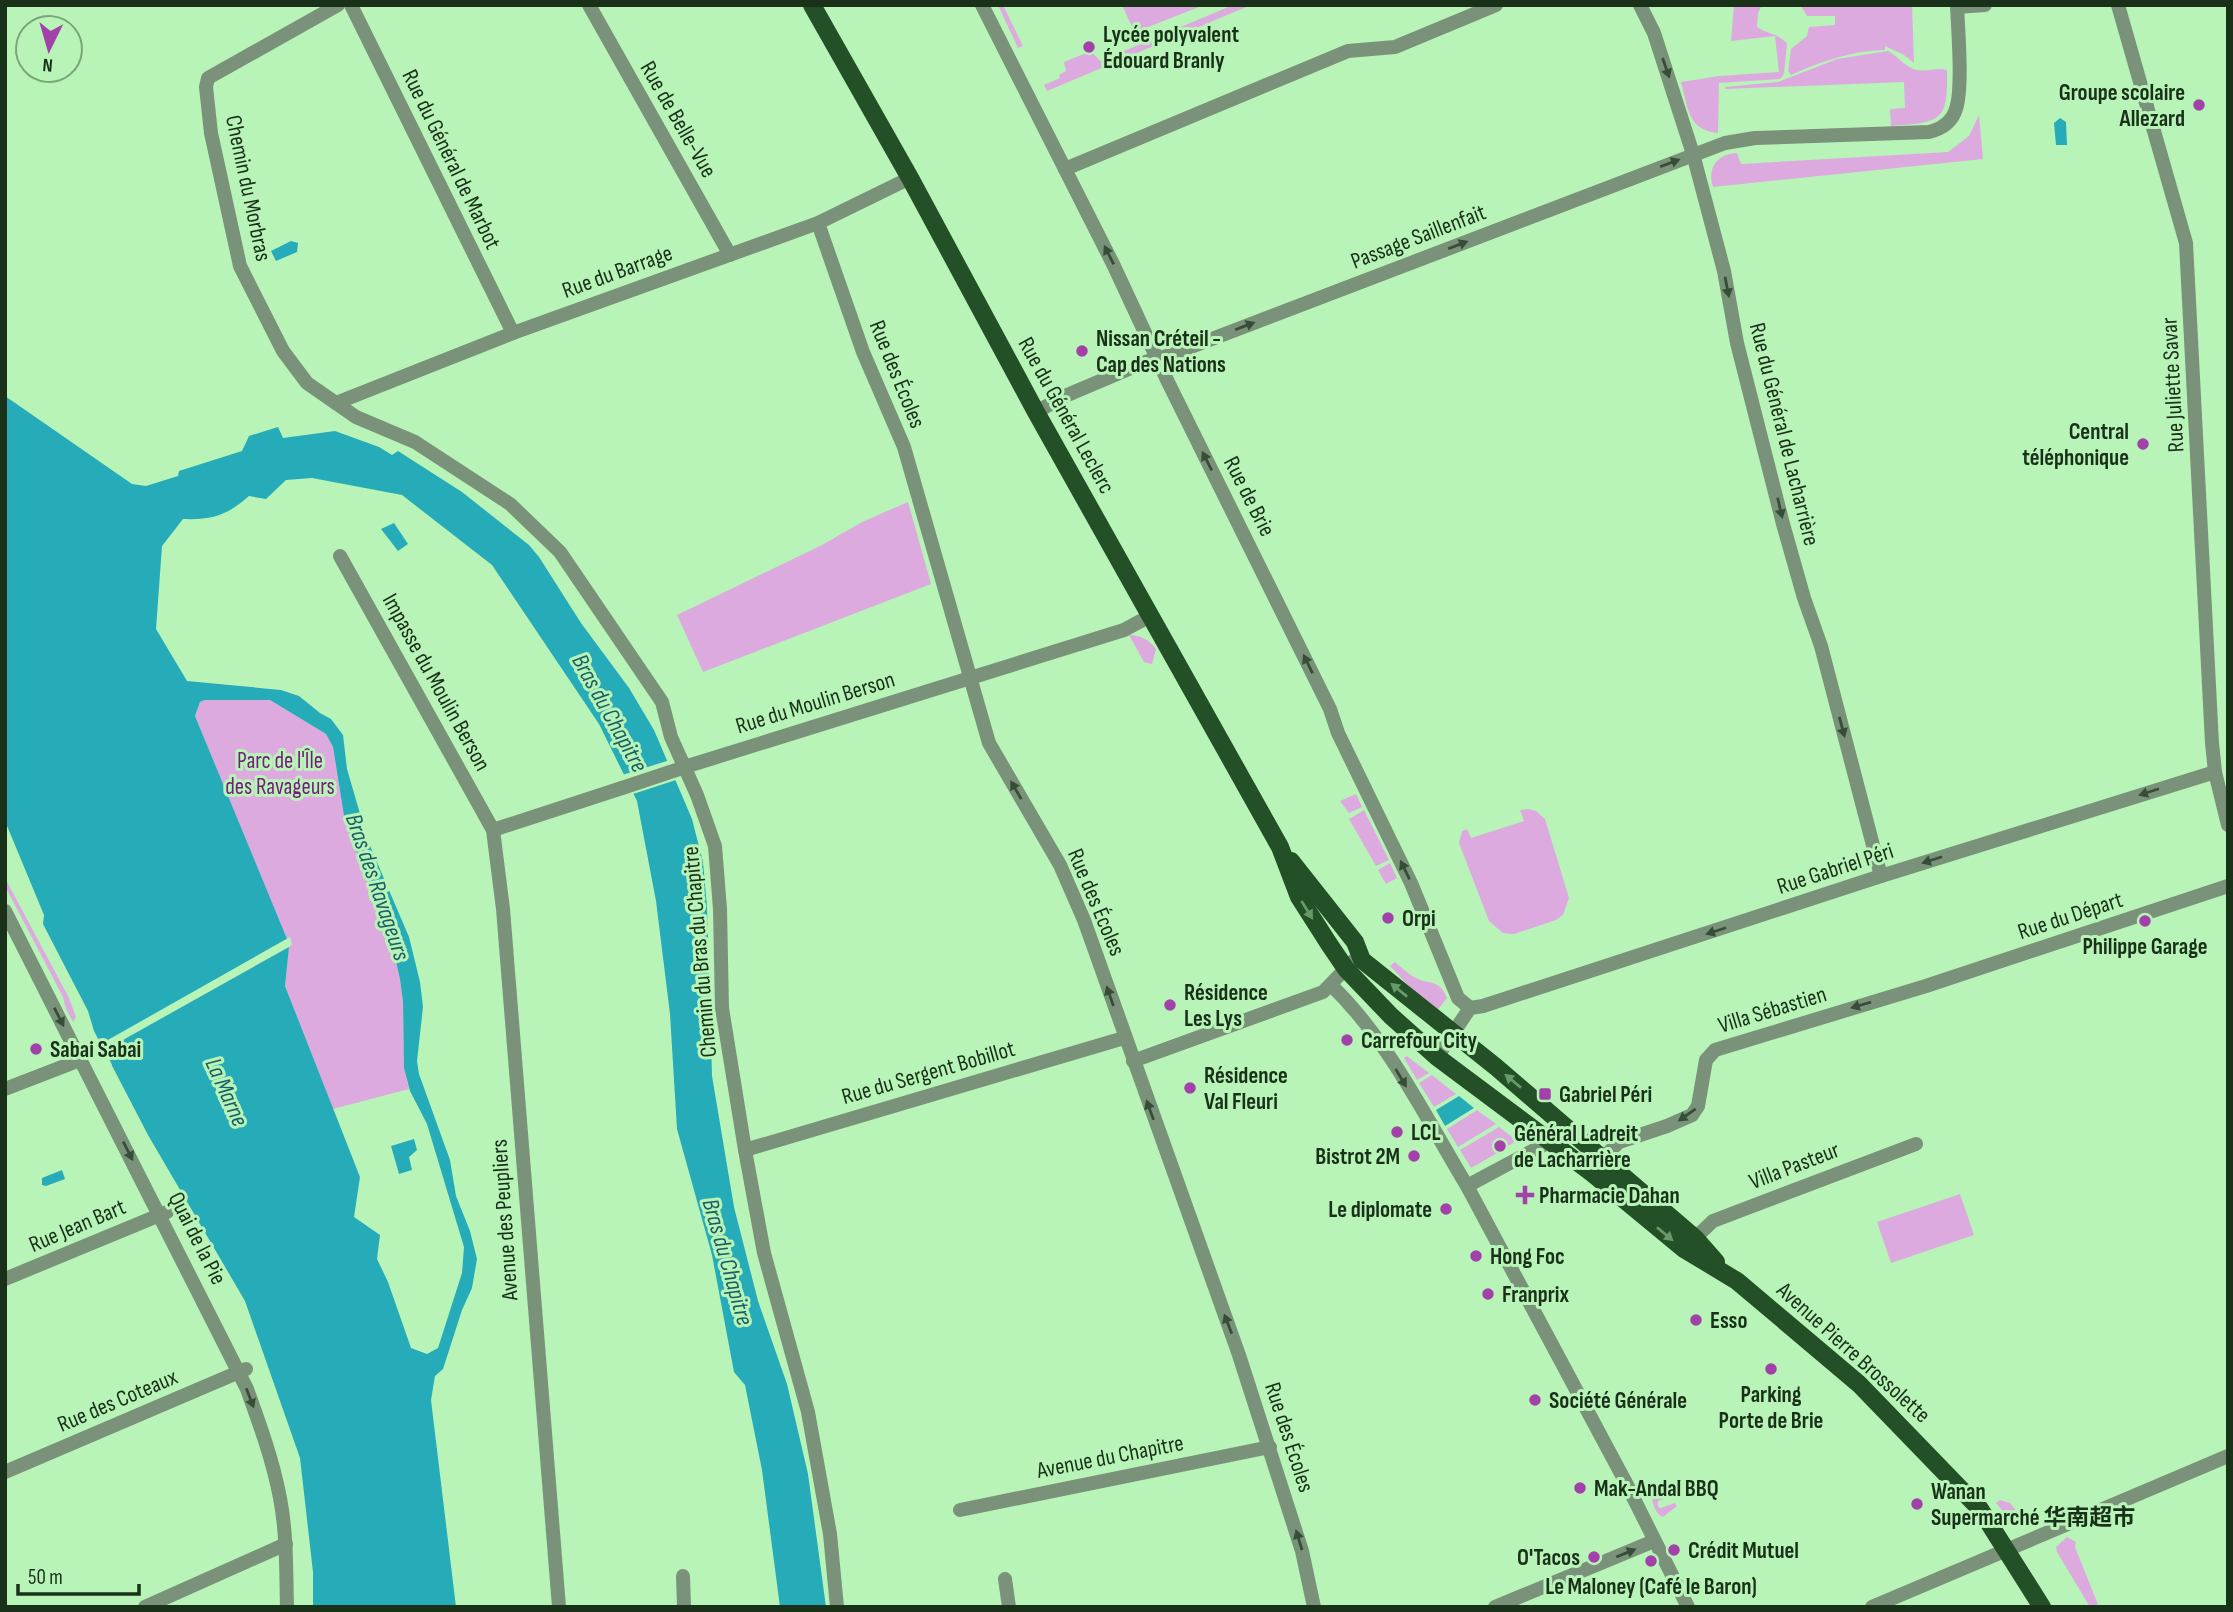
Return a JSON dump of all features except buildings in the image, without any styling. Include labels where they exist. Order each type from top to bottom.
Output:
[{"type":"main road","name":"Rue du Général Leclerc","points":[[812,5],[1280,847],[1354,942],[1362,960],[1453,1032]]},
{"type":"main road","name":"Rue du Général Leclerc","points":[[1280,847],[1299,897],[1346,969],[1391,1016],[1437,1057]]},
{"type":"main road","name":"Avenue Pierre Brossolette","points":[[1453,1032],[1695,1238],[1727,1274],[1860,1384],[1971,1499],[2007,1549],[2042,1607]]},
{"type":"main road","name":"Avenue Pierre Brossolette","points":[[1437,1057],[1592,1173],[1684,1250],[1727,1274]]},
{"type":"street","name":"Chemin du Morbras","points":[[336,402],[307,383],[283,351],[240,266],[211,133],[205,87],[208,78],[338,5]]},
{"type":"street","name":"Rue du Général de Marbot","points":[[351,5],[513,332]]},
{"type":"street","name":"Rue de Belle-Vue","points":[[589,5],[730,255]]},
{"type":"street","name":"Rue de Brie","points":[[982,5],[1330,709],[1338,733],[1411,883],[1458,998],[1470,1008]]},
{"type":"street","points":[[1065,169],[1348,51],[1395,47],[1496,5]]},
{"type":"street","name":"Rue du Général de Lacharrière","points":[[1640,5],[1654,33],[1693,154],[1724,271],[1737,343],[1783,524],[1821,646],[1881,877]]},
{"type":"street","points":[[1957,6],[1985,5]]},
{"type":"street","name":"Rue Juliette Savar","points":[[2118,5],[2186,243],[2221,771],[2228,825]]},
{"type":"street","name":"Passage Saillenfait","points":[[1036,412],[1145,362],[1159,359],[1725,143],[1755,138],[1938,130],[1956,110],[1959,93],[1957,6]]},
{"type":"street","name":"Rue du Barrage","points":[[336,402],[513,332],[818,223],[910,178]]},
{"type":"street","name":"Rue des Écoles","points":[[818,223],[863,352],[904,447],[989,743],[1060,865],[1074,896],[1270,1447],[1302,1551],[1314,1607]]},
{"type":"street","name":"Chemin du Bras du Chapitre","points":[[336,402],[356,417],[415,442],[510,504],[560,552],[662,702],[671,737],[697,795],[715,846],[720,909],[722,1008],[764,1254],[808,1412],[832,1545],[837,1607]]},
{"type":"street","name":"Impasse du Moulin Berson","points":[[340,556],[493,830]]},
{"type":"street","name":"Rue du Moulin Berson","points":[[493,830],[1124,629],[1150,616]]},
{"type":"street","name":"Rue Gabriel Péri","points":[[1470,1008],[2221,771]]},
{"type":"street","name":"Avenue des Peupliers","points":[[493,830],[503,909],[559,1607]]},
{"type":"street","name":"Rue du Départ","points":[[1926,986],[2228,886]]},
{"type":"street","name":"Quai de la Pie","points":[[5,911],[80,1060],[164,1213],[243,1371],[265,1439],[280,1498],[286,1545],[287,1607]]},
{"type":"street","points":[[1133,1061],[1322,992],[1353,961],[1362,960]]},
{"type":"street","points":[[1331,985],[1356,1009],[1378,1038],[1467,1186],[1625,1481],[1688,1607]]},
{"type":"street","name":"Villa Sébastien","points":[[1603,1158],[1619,1142],[1692,1115],[1698,1106],[1706,1060],[1715,1050],[1926,986]]},
{"type":"street","points":[[1437,1057],[1470,1008]]},
{"type":"street","name":"Rue du Sergent Bobillot","points":[[745,1150],[1124,1038]]},
{"type":"street","points":[[5,1089],[80,1060]]},
{"type":"street","points":[[1467,1186],[1549,1142]]},
{"type":"street","name":"Villa Pasteur","points":[[1695,1238],[1713,1221],[1916,1144]]},
{"type":"street","name":"Rue Jean Bart","points":[[5,1279],[164,1213]]},
{"type":"street","name":"Rue des Coteaux","points":[[5,1472],[243,1371]]},
{"type":"street","name":"Avenue du Chapitre","points":[[960,1510],[1270,1447]]},
{"type":"street","points":[[1872,1607],[2228,1456]]},
{"type":"street","points":[[1495,1607],[1654,1541]]},
{"type":"street","points":[[145,1607],[286,1545]]},
{"type":"street","points":[[683,1576],[684,1607]]},
{"type":"street","points":[[1004,1579],[1009,1607]]},
{"type":"green space","points":[[998,5],[1003,5],[1023,46],[1018,48]]},
{"type":"green space","points":[[1122,5],[1204,5],[1138,31],[1133,29]]},
{"type":"green space","points":[[1233,5],[1251,5],[1047,91],[1044,85],[1060,78],[1059,75],[1066,71],[1064,62],[1091,51],[1100,61]]},
{"type":"green space","points":[[1734,5],[1762,5],[1758,13],[1757,27],[1779,37],[1787,43],[1784,74],[1780,79],[1719,83],[1718,133],[1700,127],[1690,116],[1681,82],[1719,76],[1779,72],[1775,36],[1731,41]]},
{"type":"green space","points":[[1800,5],[1912,5],[1914,63],[1885,46],[1885,50],[1860,52],[1837,58],[1791,75],[1788,71],[1791,49],[1807,36],[1809,27],[1835,25],[1835,16],[1807,16]]},
{"type":"green space","points":[[1888,51],[1913,69],[1947,70],[1946,100],[1938,116],[1921,123],[1891,126],[1890,109],[1905,108],[1904,82],[1725,89],[1778,82],[1837,59]]},
{"type":"green space","points":[[1979,115],[1983,159],[1713,187],[1711,180],[1715,163],[1724,156],[1737,153],[1741,164],[1948,152],[1969,136]]},
{"type":"green space","points":[[908,502],[931,584],[703,672],[677,615],[822,545],[862,522]]},
{"type":"green space","points":[[1129,635],[1144,639],[1156,649],[1152,664],[1144,662]]},
{"type":"green space","name":"Parc de l'Île des Ravageurs","points":[[270,700],[326,734],[333,747],[345,822],[392,944],[400,979],[404,1068],[409,1089],[333,1109],[285,986],[289,946],[195,716],[200,702]]},
{"type":"green space","points":[[1356,794],[1362,807],[1349,813],[1340,801]]},
{"type":"green space","points":[[1364,810],[1389,860],[1376,866],[1349,819]]},
{"type":"green space","points":[[1520,810],[1536,811],[1545,819],[1569,898],[1563,915],[1556,920],[1514,934],[1503,933],[1489,921],[1459,843],[1462,831],[1467,829],[1471,838],[1524,821]]},
{"type":"green space","points":[[1390,863],[1397,878],[1386,884],[1378,870]]},
{"type":"green space","points":[[5,878],[69,998],[76,1017],[73,1022],[63,997],[5,886]]},
{"type":"green space","points":[[1395,962],[1414,977],[1441,988],[1447,998],[1437,1011],[1390,966]]},
{"type":"green space","points":[[1407,1056],[1429,1073],[1417,1080],[1404,1058]]},
{"type":"green space","points":[[1432,1075],[1456,1094],[1434,1107],[1419,1083]]},
{"type":"green space","points":[[1477,1110],[1496,1124],[1458,1147],[1447,1129]]},
{"type":"green space","points":[[1499,1127],[1517,1141],[1508,1146],[1501,1138],[1492,1145],[1499,1152],[1471,1168],[1460,1150]]},
{"type":"green space","points":[[1960,1194],[1974,1235],[1891,1263],[1877,1222]]},
{"type":"green space","points":[[1665,1492],[1672,1497],[1658,1501],[1658,1507],[1675,1503],[1677,1506],[1663,1517],[1658,1514],[1652,1496]]},
{"type":"green space","points":[[2000,1500],[2010,1503],[2019,1514],[2011,1521],[1996,1503]]},
{"type":"green space","points":[[2067,1537],[2076,1542],[2075,1547],[2099,1607],[2090,1607],[2057,1552],[2056,1547]]},
{"type":"water","points":[[2060,118],[2066,122],[2067,145],[2056,145],[2054,123]]},
{"type":"water","points":[[291,241],[298,243],[297,252],[276,261],[271,251]]},
{"type":"water","points":[[5,396],[132,484],[146,486],[178,476],[179,471],[242,451],[249,436],[278,427],[283,438],[335,431],[379,447],[392,455],[398,451],[462,492],[529,545],[629,688],[654,730],[692,819],[703,862],[707,907],[712,1076],[734,1207],[758,1301],[787,1384],[808,1474],[826,1607],[780,1607],[762,1470],[745,1385],[734,1372],[712,1255],[677,1129],[670,1014],[656,901],[637,801],[599,724],[492,565],[402,495],[312,478],[286,480],[266,499],[249,496],[218,515],[202,519],[183,519],[162,546],[156,629],[187,681],[281,690],[299,696],[331,719],[343,735],[347,769],[368,841],[409,937],[423,1007],[417,1061],[419,1074],[450,1160],[456,1196],[470,1231],[477,1259],[472,1288],[443,1369],[435,1376],[431,1400],[456,1607],[313,1607],[313,1572],[300,1458],[245,1301],[148,1135],[94,1031],[88,1011],[43,924],[44,915],[5,821]],"holes":[[[205,700],[270,700],[326,734],[333,747],[345,822],[392,944],[403,1002],[404,1068],[410,1091],[427,1124],[464,1247],[462,1273],[438,1348],[427,1354],[411,1348],[377,1259],[380,1235],[354,1217],[360,1177],[285,986],[289,947],[287,939],[195,716],[200,702]]]},
{"type":"water","points":[[394,523],[408,544],[398,551],[381,529]]},
{"type":"water","points":[[1459,1096],[1474,1108],[1445,1126],[1436,1110]]},
{"type":"water","points":[[414,1139],[417,1150],[409,1157],[412,1170],[399,1174],[391,1146]]},
{"type":"water","points":[[62,1170],[65,1179],[42,1185],[42,1178]]},
{"type":"pier","points":[[670,760],[679,779],[630,795],[619,776]]},
{"type":"pier","points":[[388,882],[391,890],[370,901],[368,893]]},
{"type":"pier","points":[[290,937],[292,944],[289,947],[105,1050],[112,1065],[110,1066],[99,1045]]},
{"type":"place","name":"Lycée polyvalent Édouard Branly","points":[[1089,47]]},
{"type":"place","name":"Groupe scolaire Allezard","points":[[2199,105]]},
{"type":"place","name":"Nissan Créteil - Cap des Nations","points":[[1082,351]]},
{"type":"place","name":"Central téléphonique","points":[[2143,444]]},
{"type":"place","name":"Orpi","points":[[1388,918]]},
{"type":"place","name":"Philippe Garage","points":[[2145,921]]},
{"type":"place","name":"Résidence Les Lys","points":[[1170,1005]]},
{"type":"place","name":"Carrefour City","points":[[1347,1040]]},
{"type":"place","name":"Sabai Sabai","points":[[36,1049]]},
{"type":"place","name":"Résidence Val Fleuri","points":[[1190,1088]]},
{"type":"place","name":"Gabriel Péri","points":[[1545,1094]]},
{"type":"place","name":"LCL","points":[[1397,1132]]},
{"type":"place","name":"Général Ladreit de Lacharrière","points":[[1500,1146]]},
{"type":"place","name":"Bistrot 2M","points":[[1414,1156]]},
{"type":"place","name":"Pharmacie Dahan","points":[[1525,1195]]},
{"type":"place","name":"Le diplomate","points":[[1446,1209]]},
{"type":"place","name":"Hong Foc","points":[[1476,1256]]},
{"type":"place","name":"Franprix","points":[[1488,1294]]},
{"type":"place","name":"Esso","points":[[1696,1320]]},
{"type":"place","name":"Parking Porte de Brie","points":[[1771,1369]]},
{"type":"place","name":"Société Générale","points":[[1535,1400]]},
{"type":"place","name":"Mak-Andal BBQ","points":[[1580,1488]]},
{"type":"place","name":"Wanan Supermarché 华南超市","points":[[1917,1504]]},
{"type":"place","name":"Crédit Mutuel","points":[[1674,1550]]},
{"type":"place","name":"O'Tacos","points":[[1594,1557]]},
{"type":"place","name":"Le Maloney (Café le Baron)","points":[[1651,1561]]},
{"type":"water label","name":"Bras du Chapitre","points":[[610,713]]},
{"type":"water label","name":"Bras des Ravageurs","points":[[378,887]]},
{"type":"water label","name":"La Marne","points":[[227,1092]]},
{"type":"water label","name":"Bras du Chapitre","points":[[728,1262]]}]
